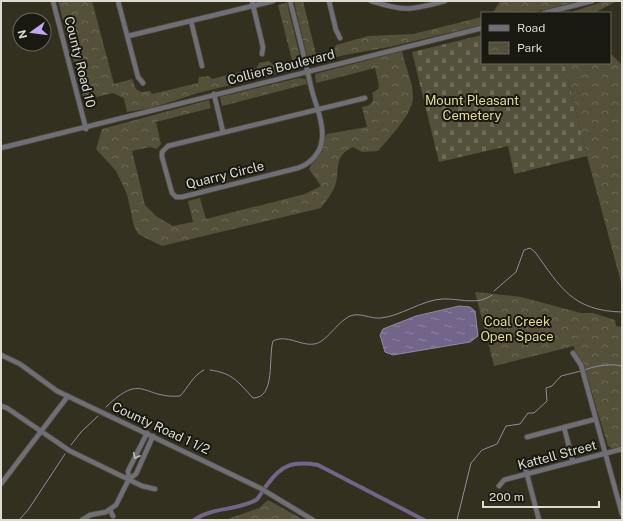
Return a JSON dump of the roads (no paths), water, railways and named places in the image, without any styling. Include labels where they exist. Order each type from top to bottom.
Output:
[{"type":"street","name":"County Road 10","points":[[53,1],[86,129]]},
{"type":"street","points":[[118,1],[138,77],[143,83]]},
{"type":"street","points":[[128,36],[191,21],[253,3],[273,1]]},
{"type":"street","name":"Quarry Circle","points":[[290,1],[317,110],[322,139],[318,152],[304,166],[182,197],[176,197],[169,189],[162,157],[164,148],[223,132],[317,110]]},
{"type":"street","points":[[329,1],[336,30],[340,38]]},
{"type":"street","points":[[371,1],[395,9],[404,10],[445,1]]},
{"type":"street","points":[[548,12],[592,1]]},
{"type":"street","points":[[253,3],[263,47],[262,54]]},
{"type":"street","points":[[191,21],[202,66]]},
{"type":"street","name":"Colliers Boulevard","points":[[1,148],[86,129],[214,94],[481,28]]},
{"type":"street","points":[[214,94],[223,132]]},
{"type":"street","points":[[317,110],[365,98]]},
{"type":"street","points":[[573,353],[581,365],[622,514]]},
{"type":"street","name":"County Road 1 1/2","points":[[1,355],[20,364],[49,386],[261,488],[313,520]]},
{"type":"street","points":[[1,484],[68,396]]},
{"type":"street","points":[[1,406],[7,408],[70,451],[129,479],[155,489]]},
{"type":"street","points":[[527,437],[596,419]]},
{"type":"street","points":[[564,427],[573,462]]},
{"type":"street","points":[[129,479],[128,471],[147,433]]},
{"type":"street","points":[[82,520],[90,515],[110,510],[117,504],[129,479],[136,474],[153,436]]},
{"type":"street","name":"Kattell Street","points":[[499,486],[504,480],[622,449]]},
{"type":"street","points":[[524,463],[539,520]]},
{"type":"street","points":[[110,510],[113,516]]},
{"type":"water","points":[[459,306],[470,307],[475,311],[478,336],[470,342],[393,355],[385,352],[380,335],[383,329],[416,316]]},
{"type":"waterway","points":[[494,291],[516,272],[524,250],[530,248],[535,252],[561,287],[580,302],[605,311],[622,312]]},
{"type":"waterway","points":[[210,370],[218,371],[230,376],[253,398],[260,396],[265,391],[268,384],[273,341],[278,339],[288,339],[314,344],[323,340],[350,316],[358,315],[376,318],[387,317],[434,300],[448,299],[474,301],[481,300],[492,295]]},
{"type":"waterway","points":[[584,370],[603,365],[622,366]]},
{"type":"waterway","points":[[106,407],[118,396],[136,388],[167,396],[180,396],[194,378],[204,370]]},
{"type":"waterway","points":[[457,520],[471,463],[482,450],[497,444],[506,426],[520,424],[528,413],[534,413],[547,401],[546,388],[552,386],[561,376],[581,371]]},
{"type":"waterway","points":[[71,445],[81,432],[98,416]]},
{"type":"waterway","points":[[19,520],[28,510],[65,454]]},
{"type":"waterway","points":[[194,520],[209,513],[242,506],[256,500],[278,472],[283,468],[302,463],[318,465],[424,520]]},
{"type":"park label","name":"Mount Pleasant Cemetery","points":[[472,108]]},
{"type":"park label","name":"Coal Creek Open Space","points":[[517,328]]}]
